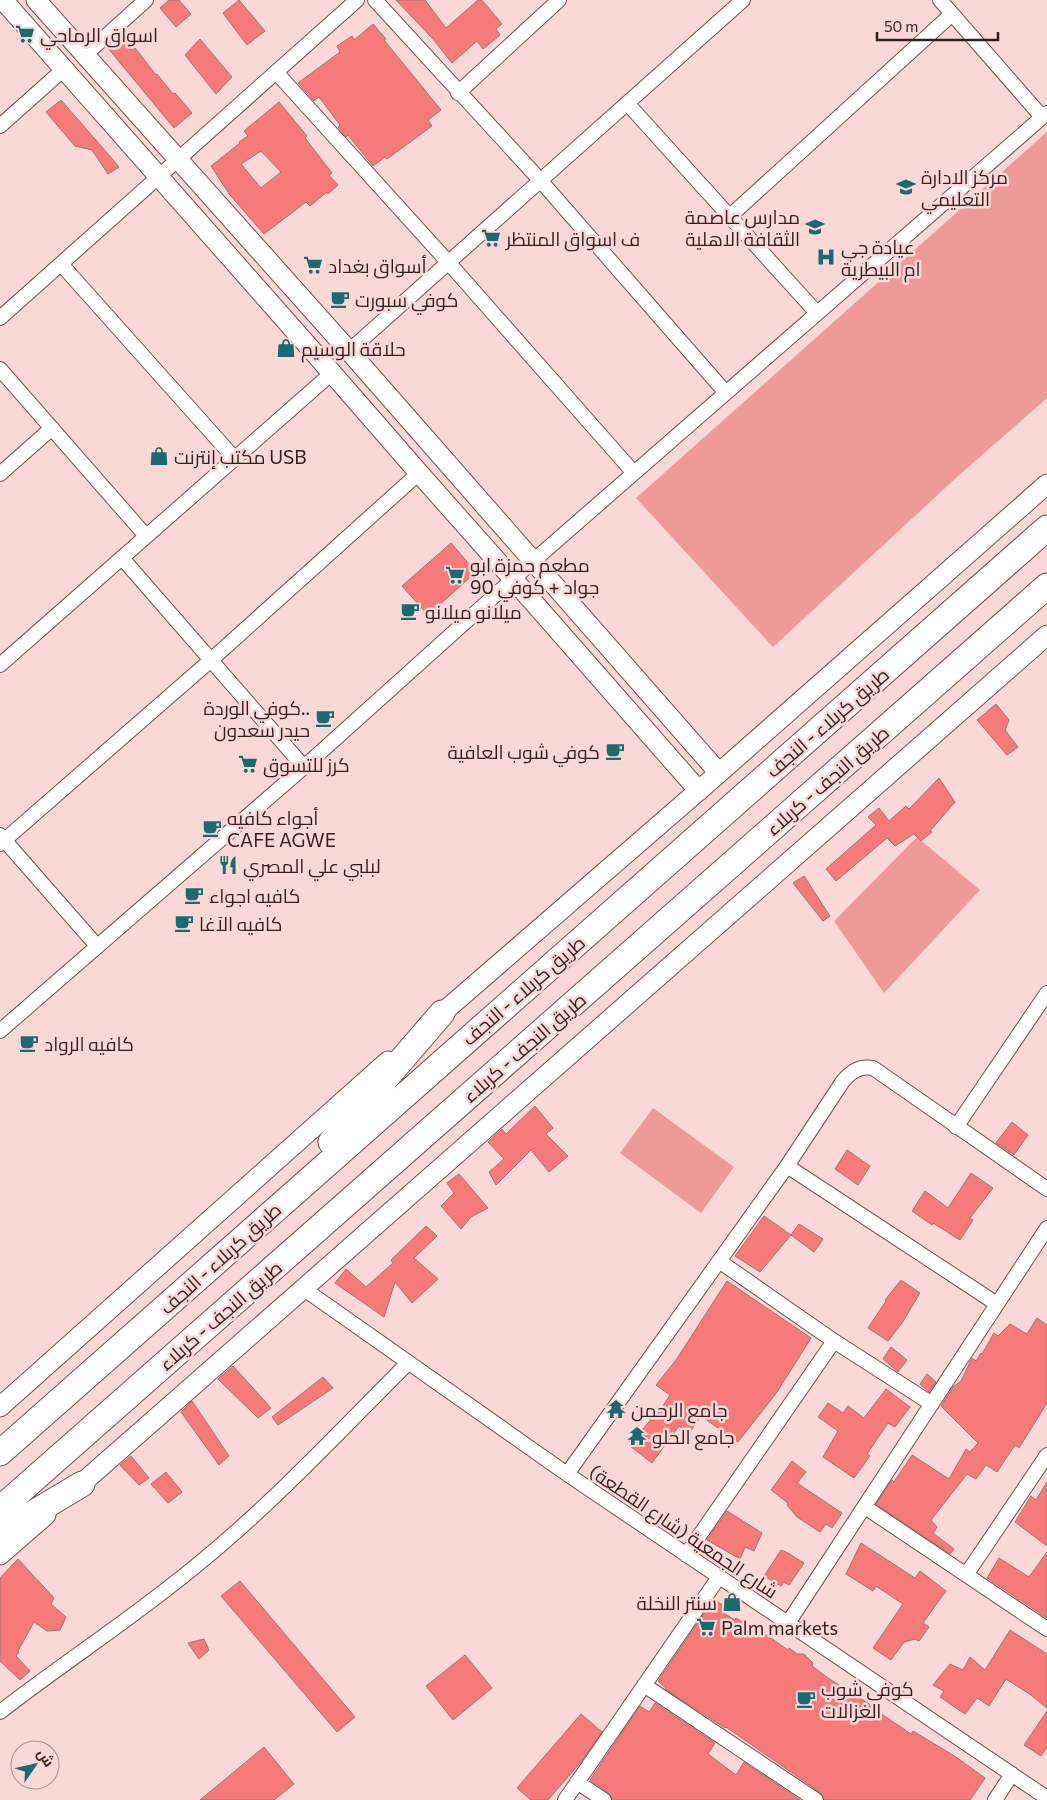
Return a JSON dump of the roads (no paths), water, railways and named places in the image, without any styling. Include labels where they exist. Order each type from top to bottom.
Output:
[{"type":"highway","name":"طريق کربلاء - النجف","points":[[0,1453],[1047,528]]},
{"type":"highway","name":"طريق النجف - کربلاء","points":[[0,1509],[1047,586]]},
{"type":"highway","points":[[270,1213],[442,1013]]},
{"type":"highway","points":[[0,1533],[82,1484]]},
{"type":"main road","points":[[2,0],[178,197],[699,791]]},
{"type":"main road","points":[[36,0],[349,351],[532,562],[719,773]]},
{"type":"main road","points":[[140,155],[153,152],[158,146],[160,139]]},
{"type":"main road","points":[[178,197],[178,191],[183,185],[195,180]]},
{"type":"main road","points":[[0,1407],[442,1013],[699,791],[1047,484]]},
{"type":"main road","points":[[487,550],[495,550],[502,547],[509,535]]},
{"type":"main road","points":[[0,1555],[1047,635]]},
{"type":"street","points":[[85,55],[146,0]]},
{"type":"street","points":[[0,318],[357,0]]},
{"type":"street","points":[[375,0],[458,93],[540,180],[726,393]]},
{"type":"street","points":[[458,93],[559,0]]},
{"type":"street","points":[[349,351],[742,0]]},
{"type":"street","points":[[0,1031],[304,767],[532,562],[1044,115],[940,0]]},
{"type":"street","points":[[729,217],[952,14]]},
{"type":"street","points":[[0,126],[64,69]]},
{"type":"street","points":[[276,72],[448,262],[634,473]]},
{"type":"street","points":[[627,103],[817,313]]},
{"type":"street","points":[[61,264],[235,459]]},
{"type":"street","points":[[0,369],[146,536]]},
{"type":"street","points":[[0,665],[332,373]]},
{"type":"street","points":[[0,474],[52,428]]},
{"type":"street","points":[[97,946],[1,840],[211,660],[419,474]]},
{"type":"street","points":[[122,558],[304,767]]},
{"type":"street","points":[[956,1128],[1047,993]]},
{"type":"street","points":[[566,1474],[787,1166],[850,1073],[862,1067],[873,1068],[956,1128],[1047,1189]]},
{"type":"street","points":[[787,1166],[997,1304]]},
{"type":"street","points":[[788,1623],[1047,1228]]},
{"type":"street","points":[[719,1261],[834,1341],[932,1404]]},
{"type":"street","name":"شارع الجمعية (شارع القطعة)","points":[[304,1288],[566,1474],[1047,1798]]},
{"type":"street","points":[[686,1555],[834,1341]]},
{"type":"street","points":[[0,1712],[40,1681],[124,1623],[205,1559],[296,1476],[408,1363]]},
{"type":"street","points":[[966,1575],[1047,1455]]},
{"type":"street","points":[[865,1507],[1047,1630]]},
{"type":"street","points":[[565,1800],[719,1577]]},
{"type":"street","points":[[644,1685],[816,1800]]},
{"type":"street","points":[[995,1800],[1012,1774]]},
{"type":"street","points":[[577,1782],[604,1800]]},
{"type":"place","name":"اسواق الرماحي","points":[[25,34]]},
{"type":"place","name":"مركز الادارة التعليمي","points":[[906,187]]},
{"type":"place","name":"مدارس عاصمة الثقافة الاهلية","points":[[815,227]]},
{"type":"place","name":"ف اسواق المنتظر","points":[[491,238]]},
{"type":"place","name":"عيادة جي ام البيطرية","points":[[826,257]]},
{"type":"place","name":"أسواق بغداد","points":[[313,265]]},
{"type":"place","name":"كوفي سبورت","points":[[340,299]]},
{"type":"place","name":"حلاقة الوسيم","points":[[286,348]]},
{"type":"place","name":"مكتب إنترنت USB","points":[[159,456]]},
{"type":"place","name":"مطعم حمزة ابو جواد + كوفي 90","points":[[455,575]]},
{"type":"place","name":"ميلانو ميلانو","points":[[410,611]]},
{"type":"place","name":"كوفي الوردة.. حيدر سعدون","points":[[325,718]]},
{"type":"place","name":"كوفي شوب العافية","points":[[615,751]]},
{"type":"place","name":"كرز للتسوق","points":[[248,764]]},
{"type":"place","name":"أجواء كافيه CAFE AGWE","points":[[212,828]]},
{"type":"place","name":"لبلبي علي المصري","points":[[228,865]]},
{"type":"place","name":"كافيه اجواء","points":[[194,895]]},
{"type":"place","name":"كافيه الآغا","points":[[184,923]]},
{"type":"place","name":"كافيه الرواد","points":[[29,1043]]},
{"type":"place","name":"جامع الرحمن","points":[[616,1409]]},
{"type":"place","name":"جامع الحلو","points":[[637,1436]]},
{"type":"place","name":"سنتر النخلة","points":[[732,1602]]},
{"type":"place","name":"Palm markets","points":[[706,1627]]},
{"type":"place","name":"كوفي شوب الغزالات","points":[[806,1699]]}]
